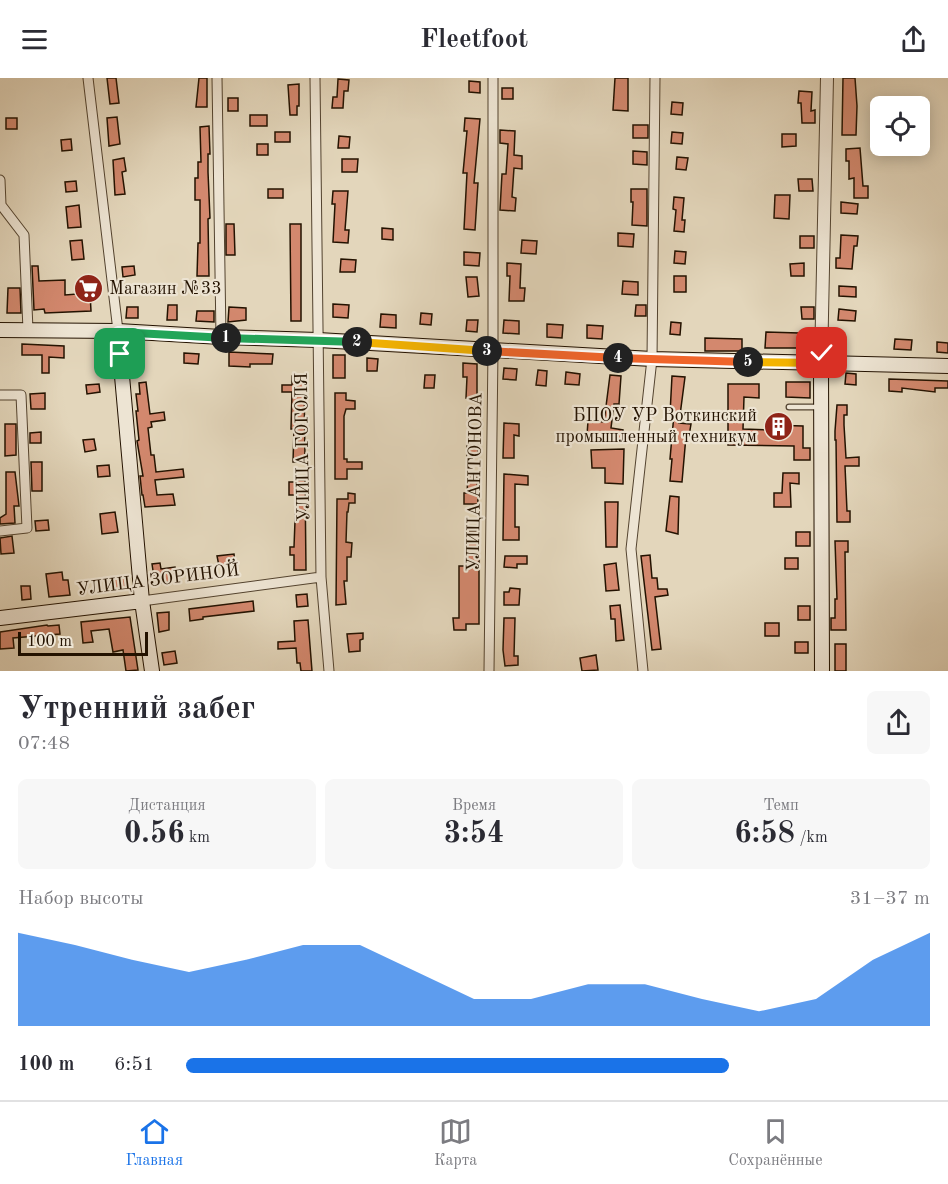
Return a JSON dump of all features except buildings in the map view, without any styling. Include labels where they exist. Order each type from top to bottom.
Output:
[{"type":"main road","points":[[0,330],[318,340],[652,359],[948,366]]},
{"type":"main road","points":[[118,332],[142,601],[152,671]]},
{"type":"main road","points":[[821,363],[822,671]]},
{"type":"main road","name":"УЛИЦА ЗОРИНОЙ","points":[[0,618],[142,601]]},
{"type":"street","points":[[88,78],[118,332]]},
{"type":"street","points":[[217,78],[220,338]]},
{"type":"street","name":"УЛИЦА ГОГОЛЯ","points":[[315,78],[321,577],[329,671]]},
{"type":"street","name":"УЛИЦА АНТОНОВА","points":[[489,671],[493,351],[493,78]]},
{"type":"street","points":[[643,671],[631,549],[652,359],[655,78]]},
{"type":"street","points":[[821,363],[827,78]]},
{"type":"street","points":[[0,180],[1,205],[24,236],[28,330]]},
{"type":"street","points":[[0,395],[21,395],[27,528],[0,531]]},
{"type":"street","name":"УЛИЦА ЗОРИНОЙ","points":[[142,601],[321,577]]},
{"type":"lane","points":[[789,407],[822,408]]},
{"type":"place","name":"Магазин №33","points":[[88,289]]},
{"type":"place","name":"БПОУ УР Воткинский промышленный техникум","points":[[778,426]]},
{"type":"route","points":[[120,354],[118,332],[220,338],[318,340],[652,359],[821,363],[822,353]]}]
